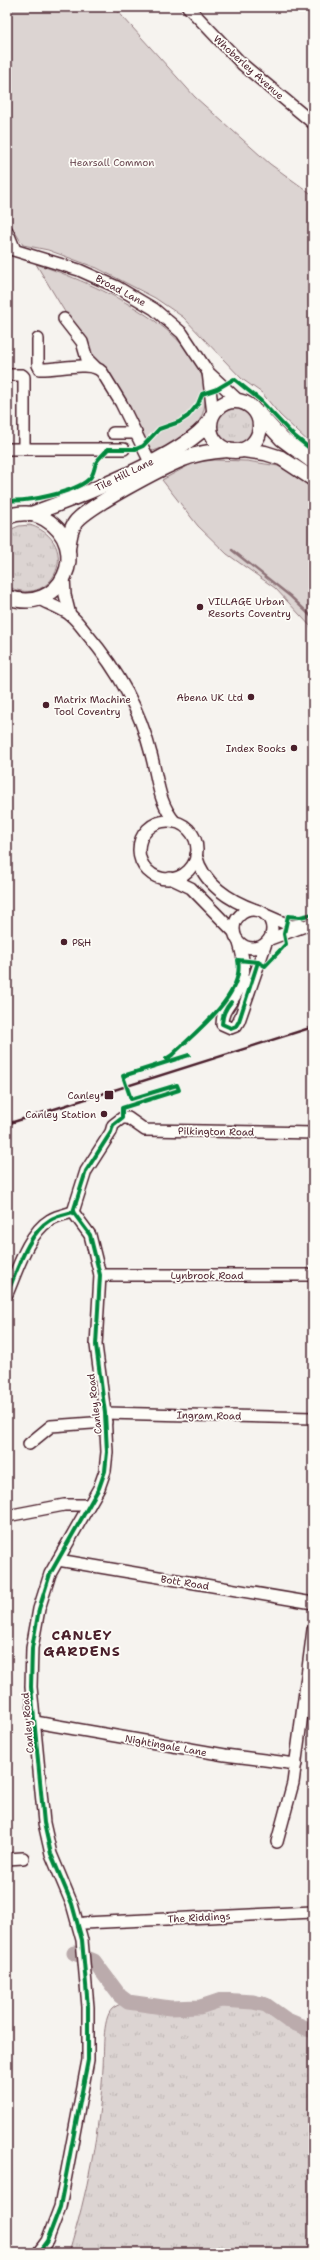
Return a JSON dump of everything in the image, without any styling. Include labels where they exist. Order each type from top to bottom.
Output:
[{"type":"main road","points":[[313,462],[282,439],[246,403],[239,401],[224,404],[212,417],[212,438],[220,446],[228,450],[243,450],[265,453],[281,458],[313,479]]},
{"type":"main road","points":[[243,450],[252,444],[259,434],[260,422],[256,412]]},
{"type":"main road","name":"Tile Hill Lane","points":[[16,515],[107,484],[195,437],[212,417]]},
{"type":"main road","name":"Tile Hill Lane","points":[[64,577],[68,563],[68,549],[71,532],[75,523],[90,511],[137,482],[183,459],[228,450]]},
{"type":"main road","points":[[16,515],[41,516],[54,526],[64,538],[68,549]]},
{"type":"main road","points":[[7,597],[20,600],[40,599],[58,587],[64,577]]},
{"type":"street","name":"Whoberley Avenue","points":[[188,7],[242,64],[313,123]]},
{"type":"street","points":[[7,231],[11,249]]},
{"type":"street","name":"Broad Lane","points":[[11,249],[85,272],[148,305],[166,317],[182,333],[208,372],[239,401]]},
{"type":"street","points":[[64,319],[82,342],[86,359],[102,372],[136,432],[150,462]]},
{"type":"street","points":[[38,339],[38,365],[40,369],[95,367]]},
{"type":"street","name":"Broad Lane","points":[[208,372],[212,417]]},
{"type":"street","points":[[7,375],[22,375],[24,377],[24,449]]},
{"type":"street","points":[[113,433],[136,432]]},
{"type":"street","points":[[7,449],[124,449]]},
{"type":"street","points":[[64,577],[65,595],[70,615]]},
{"type":"street","points":[[40,599],[70,615],[104,655],[130,698],[146,737],[164,807],[175,822]]},
{"type":"street","points":[[154,824],[158,808],[158,786]]},
{"type":"street","points":[[268,916],[272,925],[268,942],[239,1021],[236,1026],[231,1028],[222,1024],[222,1019],[225,1009],[242,982],[245,960],[239,943],[234,932],[195,892],[185,884],[170,878],[152,874],[144,866],[139,856],[141,840],[146,830],[154,824],[163,821],[175,822],[186,827],[193,835],[196,845],[196,855],[202,872],[214,886],[233,901],[257,910],[291,926],[312,923]]},
{"type":"street","points":[[170,878],[181,876],[189,869],[196,855]]},
{"type":"street","points":[[234,932],[236,921],[239,916],[248,911],[257,910]]},
{"type":"street","points":[[239,943],[254,949],[312,923]]},
{"type":"street","name":"Pilkington Road","points":[[73,1212],[86,1171],[111,1132],[113,1125],[122,1118],[128,1118],[145,1130],[313,1132]]},
{"type":"street","points":[[7,1294],[32,1239],[39,1228],[51,1219],[73,1212]]},
{"type":"street","name":"Canley Road","points":[[38,2253],[47,2241],[60,2207],[81,2106],[88,2060],[86,1974],[82,1940],[72,1904],[51,1854],[44,1823],[31,1686],[32,1648],[39,1609],[50,1574],[99,1488],[105,1471],[105,1418],[96,1345],[100,1275],[90,1235],[73,1212]]},
{"type":"street","name":"Lynbrook Road","points":[[100,1275],[313,1275]]},
{"type":"street","name":"Ingram Road","points":[[29,1444],[51,1426],[105,1418],[313,1418]]},
{"type":"street","points":[[7,1516],[64,1505],[89,1505]]},
{"type":"street","name":"Bott Road","points":[[58,1560],[313,1602]]},
{"type":"street","points":[[276,1842],[293,1783],[313,1630]]},
{"type":"street","name":"Nightingale Lane","points":[[35,1722],[224,1755],[296,1764]]},
{"type":"street","points":[[7,1859],[23,1858]]},
{"type":"street","name":"The Riddings","points":[[84,1923],[313,1912]]},
{"type":"green space","name":"Hearsall Common","points":[[7,7],[114,7],[195,97],[270,164],[313,195],[313,446],[280,415],[262,393],[242,379],[183,317],[155,298],[97,268],[48,250],[23,245],[7,219]]},
{"type":"green space","points":[[36,264],[60,272],[118,298],[147,316],[173,335],[193,358],[204,382],[204,409],[197,425],[191,431],[177,441],[153,451],[144,443]]},
{"type":"green space","points":[[236,407],[249,413],[255,426],[249,439],[236,445],[223,439],[217,426],[223,413]]},
{"type":"green space","points":[[215,460],[247,461],[278,466],[313,485],[313,629],[275,588],[227,554],[198,526],[162,480],[195,462]]},
{"type":"green space","points":[[30,525],[46,534],[55,545],[58,558],[56,571],[49,582],[38,589],[24,591],[7,586],[7,531],[19,526]]},
{"type":"green space","points":[[234,1999],[266,2005],[287,2020],[313,2031],[313,2253],[69,2253],[92,2162],[99,2115],[105,2028],[112,2009],[125,2003],[139,2003],[168,2008],[185,2008]]},
{"type":"waterway","points":[[232,550],[290,596],[313,618]]},
{"type":"waterway","points":[[74,1953],[94,1961],[120,1996],[128,2002],[170,2008],[200,2007],[221,2000],[253,2002],[266,2005],[287,2020],[313,2031]]},
{"type":"railway","points":[[7,1124],[313,1027]]},
{"type":"cycle path","points":[[7,500],[26,500],[50,496],[82,484],[91,477],[97,461],[108,449],[136,449],[143,446],[159,429],[179,422],[188,416],[198,404],[202,394],[217,389],[234,379],[260,400],[292,434],[313,451]]},
{"type":"cycle path","points":[[166,1059],[205,1024],[226,999],[234,986],[238,973],[238,960],[258,962],[265,966],[286,944],[284,934],[288,916],[300,917],[313,914]]},
{"type":"cycle path","points":[[231,1002],[224,1012],[222,1024],[231,1028],[236,1026],[239,1021],[258,962]]},
{"type":"cycle path","points":[[73,1212],[86,1171],[111,1132],[113,1125],[122,1118],[122,1108],[179,1090],[177,1085],[131,1099],[123,1076],[189,1055]]},
{"type":"cycle path","points":[[7,1294],[24,1253],[35,1234],[42,1226],[52,1219],[73,1212]]},
{"type":"cycle path","points":[[38,2253],[47,2241],[60,2207],[88,2060],[88,2007],[82,1940],[72,1904],[51,1854],[44,1823],[31,1687],[32,1648],[39,1609],[50,1574],[99,1488],[105,1471],[107,1452],[105,1413],[96,1345],[100,1275],[90,1235],[73,1212]]},
{"type":"place","name":"VILLAGE Urban Resorts Coventry","points":[[200,607]]},
{"type":"place","name":"Abena UK Ltd","points":[[251,697]]},
{"type":"place","name":"Matrix Machine Tool Coventry","points":[[46,705]]},
{"type":"place","name":"Index Books","points":[[294,748]]},
{"type":"place","name":"P&H","points":[[64,942]]},
{"type":"place","name":"Canley","points":[[109,1095]]},
{"type":"place","name":"Canley Station","points":[[104,1114]]},
{"type":"district","name":"CANLEY GARDENS","points":[[82,1644]]}]
